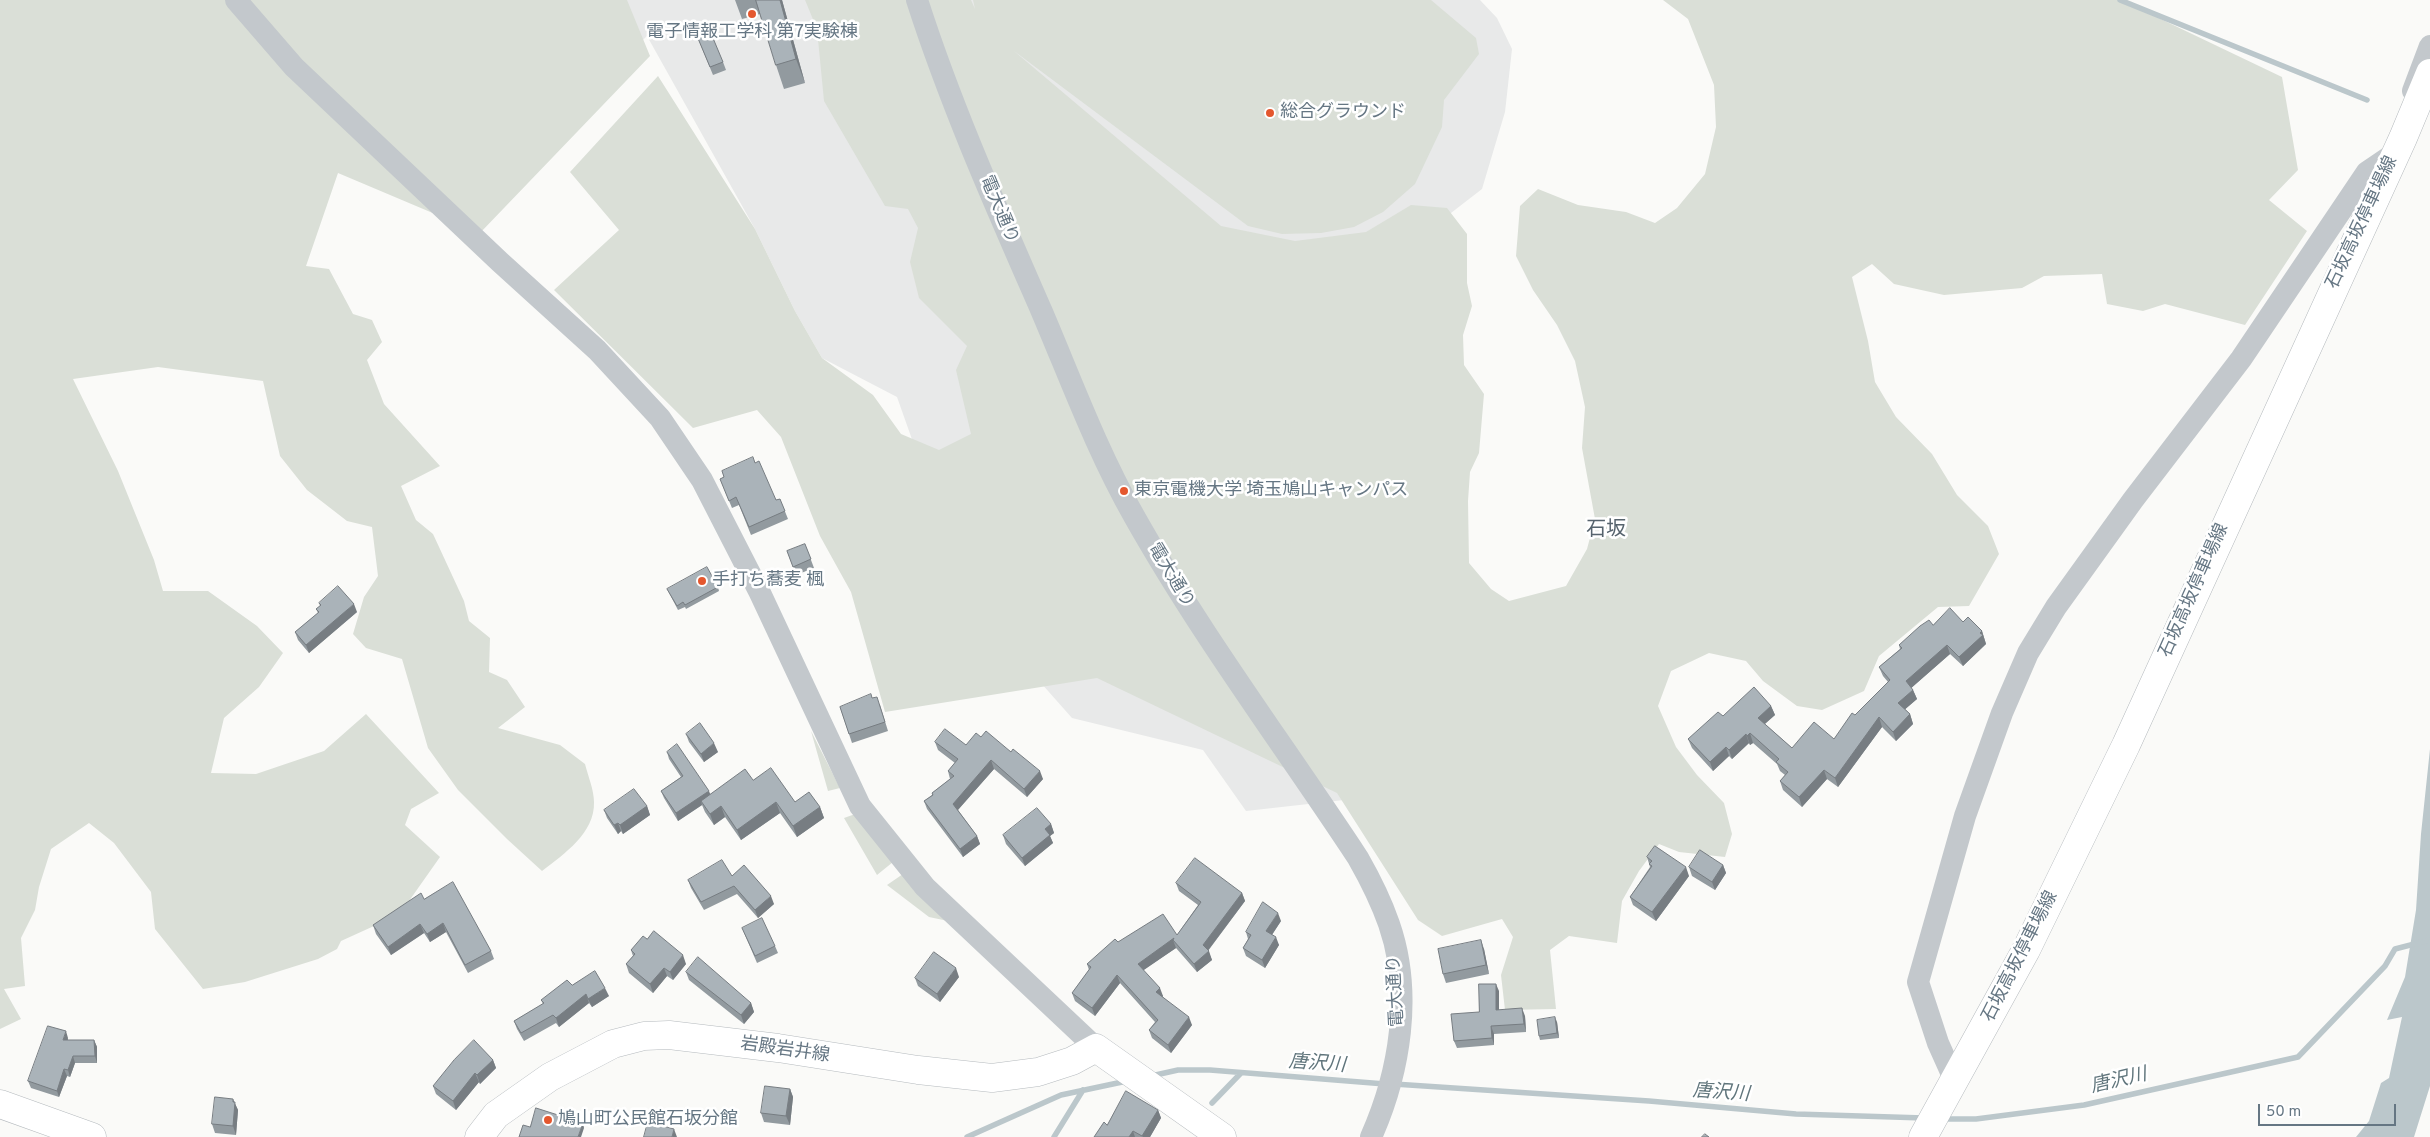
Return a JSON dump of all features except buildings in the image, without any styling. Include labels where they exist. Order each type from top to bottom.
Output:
[{"type":"main road","name":"石坂高坂停車場線","points":[[1924,1137],[2026,950],[2126,745],[2430,73]]},
{"type":"main road","name":"岩殿岩井線","points":[[479,1137],[496,1115],[550,1077],[613,1044],[644,1036],[669,1035],[778,1048],[918,1070],[992,1078],[1038,1072],[1104,1053]]},
{"type":"main road","points":[[1104,1053],[1222,1137]]},
{"type":"main road","points":[[0,1104],[92,1137]]},
{"type":"street","points":[[236,0],[294,67],[596,350],[660,418],[702,480],[760,593],[860,806],[925,887],[1104,1053]]},
{"type":"street","name":"電大通り","points":[[917,0],[942,71],[1094,439],[1133,514],[1212,644],[1335,823],[1376,891],[1390,925],[1400,970],[1400,1028],[1396,1063],[1383,1109],[1371,1137]]},
{"type":"street","points":[[1949,1091],[1938,1043],[1918,982],[1965,816],[2002,713],[2028,653],[2056,607],[2133,500],[2241,359],[2367,172],[2399,145],[2416,81],[2430,46]]},
{"type":"shaded area","points":[[0,0],[627,0],[650,56],[480,233],[338,173],[306,266],[329,269],[353,314],[372,320],[382,342],[367,360],[384,404],[440,466],[401,486],[416,520],[433,534],[464,601],[469,621],[490,638],[489,672],[507,680],[525,707],[498,728],[560,745],[585,764],[594,802],[593,813],[584,833],[577,842],[542,871],[458,790],[428,748],[402,659],[366,648],[353,634],[364,597],[378,576],[372,527],[347,521],[307,490],[280,456],[263,381],[158,367],[73,379],[118,471],[154,560],[163,591],[208,591],[257,626],[283,653],[259,687],[224,718],[211,773],[256,774],[324,751],[366,714],[439,793],[411,809],[405,825],[440,857],[409,901],[374,926],[341,941],[337,949],[318,959],[245,982],[203,989],[155,929],[151,892],[114,843],[89,823],[51,849],[39,887],[35,910],[21,938],[25,986],[4,989],[21,1019],[0,1029]]},
{"type":"shaded area","name":"東京電機大学 埼玉鳩山キャンパス","points":[[270,0],[1480,0],[1497,18],[1512,49],[1505,112],[1482,189],[1354,288],[1344,800],[1246,811],[1203,750],[1072,718],[970,603],[897,397],[822,358],[795,311],[755,229],[647,36],[473,207]]},
{"type":"shaded area","points":[[805,0],[971,0],[975,9],[973,0],[1431,0],[1476,38],[1479,54],[1444,100],[1442,127],[1415,184],[1383,212],[1354,227],[1321,233],[1282,234],[1248,226],[1014,51],[1221,226],[1295,241],[1366,232],[1411,205],[1447,208],[1467,234],[1467,283],[1472,306],[1463,335],[1464,365],[1484,394],[1479,453],[1470,472],[1468,501],[1469,563],[1491,589],[1509,601],[1566,586],[1587,549],[1595,519],[1582,448],[1585,407],[1575,361],[1557,325],[1533,290],[1516,256],[1520,206],[1538,189],[1578,205],[1626,212],[1655,223],[1677,208],[1705,174],[1716,127],[1714,85],[1688,19],[1663,0],[2121,0],[2282,77],[2298,170],[2269,200],[2307,231],[2245,325],[2165,304],[2143,311],[2107,304],[2102,274],[2044,276],[2022,288],[1944,295],[1894,284],[1872,264],[1852,277],[1868,341],[1875,382],[1896,417],[1932,454],[1957,495],[1988,526],[1999,554],[1969,606],[1938,607],[1879,656],[1864,691],[1822,710],[1797,706],[1763,681],[1746,661],[1709,653],[1671,671],[1658,706],[1676,747],[1697,775],[1724,803],[1732,834],[1725,857],[1679,852],[1659,844],[1639,871],[1622,901],[1617,943],[1569,936],[1550,950],[1556,1009],[1505,1010],[1501,975],[1513,937],[1502,919],[1442,936],[1418,920],[1337,793],[1097,678],[885,712],[851,592],[820,536],[781,437],[757,410],[693,428],[554,290],[619,230],[570,172],[658,76],[755,229],[795,311],[822,358],[873,395],[901,434],[939,450],[971,434],[956,370],[967,346],[919,298],[910,262],[918,228],[908,209],[885,206],[824,101],[817,29]]},
{"type":"shaded area","points":[[811,731],[840,788],[828,791]]},
{"type":"shaded area","points":[[2430,749],[2430,1086],[2414,1137],[2356,1137],[2369,1121],[2381,1083],[2389,1078],[2402,1017],[2387,1020],[2405,977],[2416,910],[2421,834]]},
{"type":"shaded area","points":[[858,813],[893,862],[877,875],[844,818]]},
{"type":"shaded area","points":[[903,874],[948,921],[929,917],[887,885]]},
{"type":"waterway","points":[[2120,0],[2367,100]]},
{"type":"waterway","name":"唐沢川","points":[[1943,1119],[1976,1119],[2084,1105],[2298,1057],[2385,966],[2395,949],[2430,940]]},
{"type":"waterway","name":"唐沢川","points":[[1151,1076],[1178,1070],[1210,1070],[1385,1084]]},
{"type":"waterway","points":[[1212,1103],[1241,1073]]},
{"type":"waterway","name":"唐沢川","points":[[967,1137],[1061,1095],[1127,1081]]},
{"type":"waterway","name":"唐沢川","points":[[1394,1084],[1649,1101],[1796,1114],[1924,1118]]},
{"type":"waterway","points":[[1054,1137],[1083,1090]]},
{"type":"place","name":"電子情報工学科 第7実験棟","points":[[752,14]]},
{"type":"place","name":"総合グラウンド","points":[[1270,113]]},
{"type":"place","name":"東京電機大学 埼玉鳩山キャンパス","points":[[1124,491]]},
{"type":"place","name":"手打ち蕎麦 楓","points":[[702,581]]},
{"type":"place","name":"鳩山町公民館石坂分館","points":[[548,1120]]},
{"type":"district","name":"石坂","points":[[1606,531]]}]
